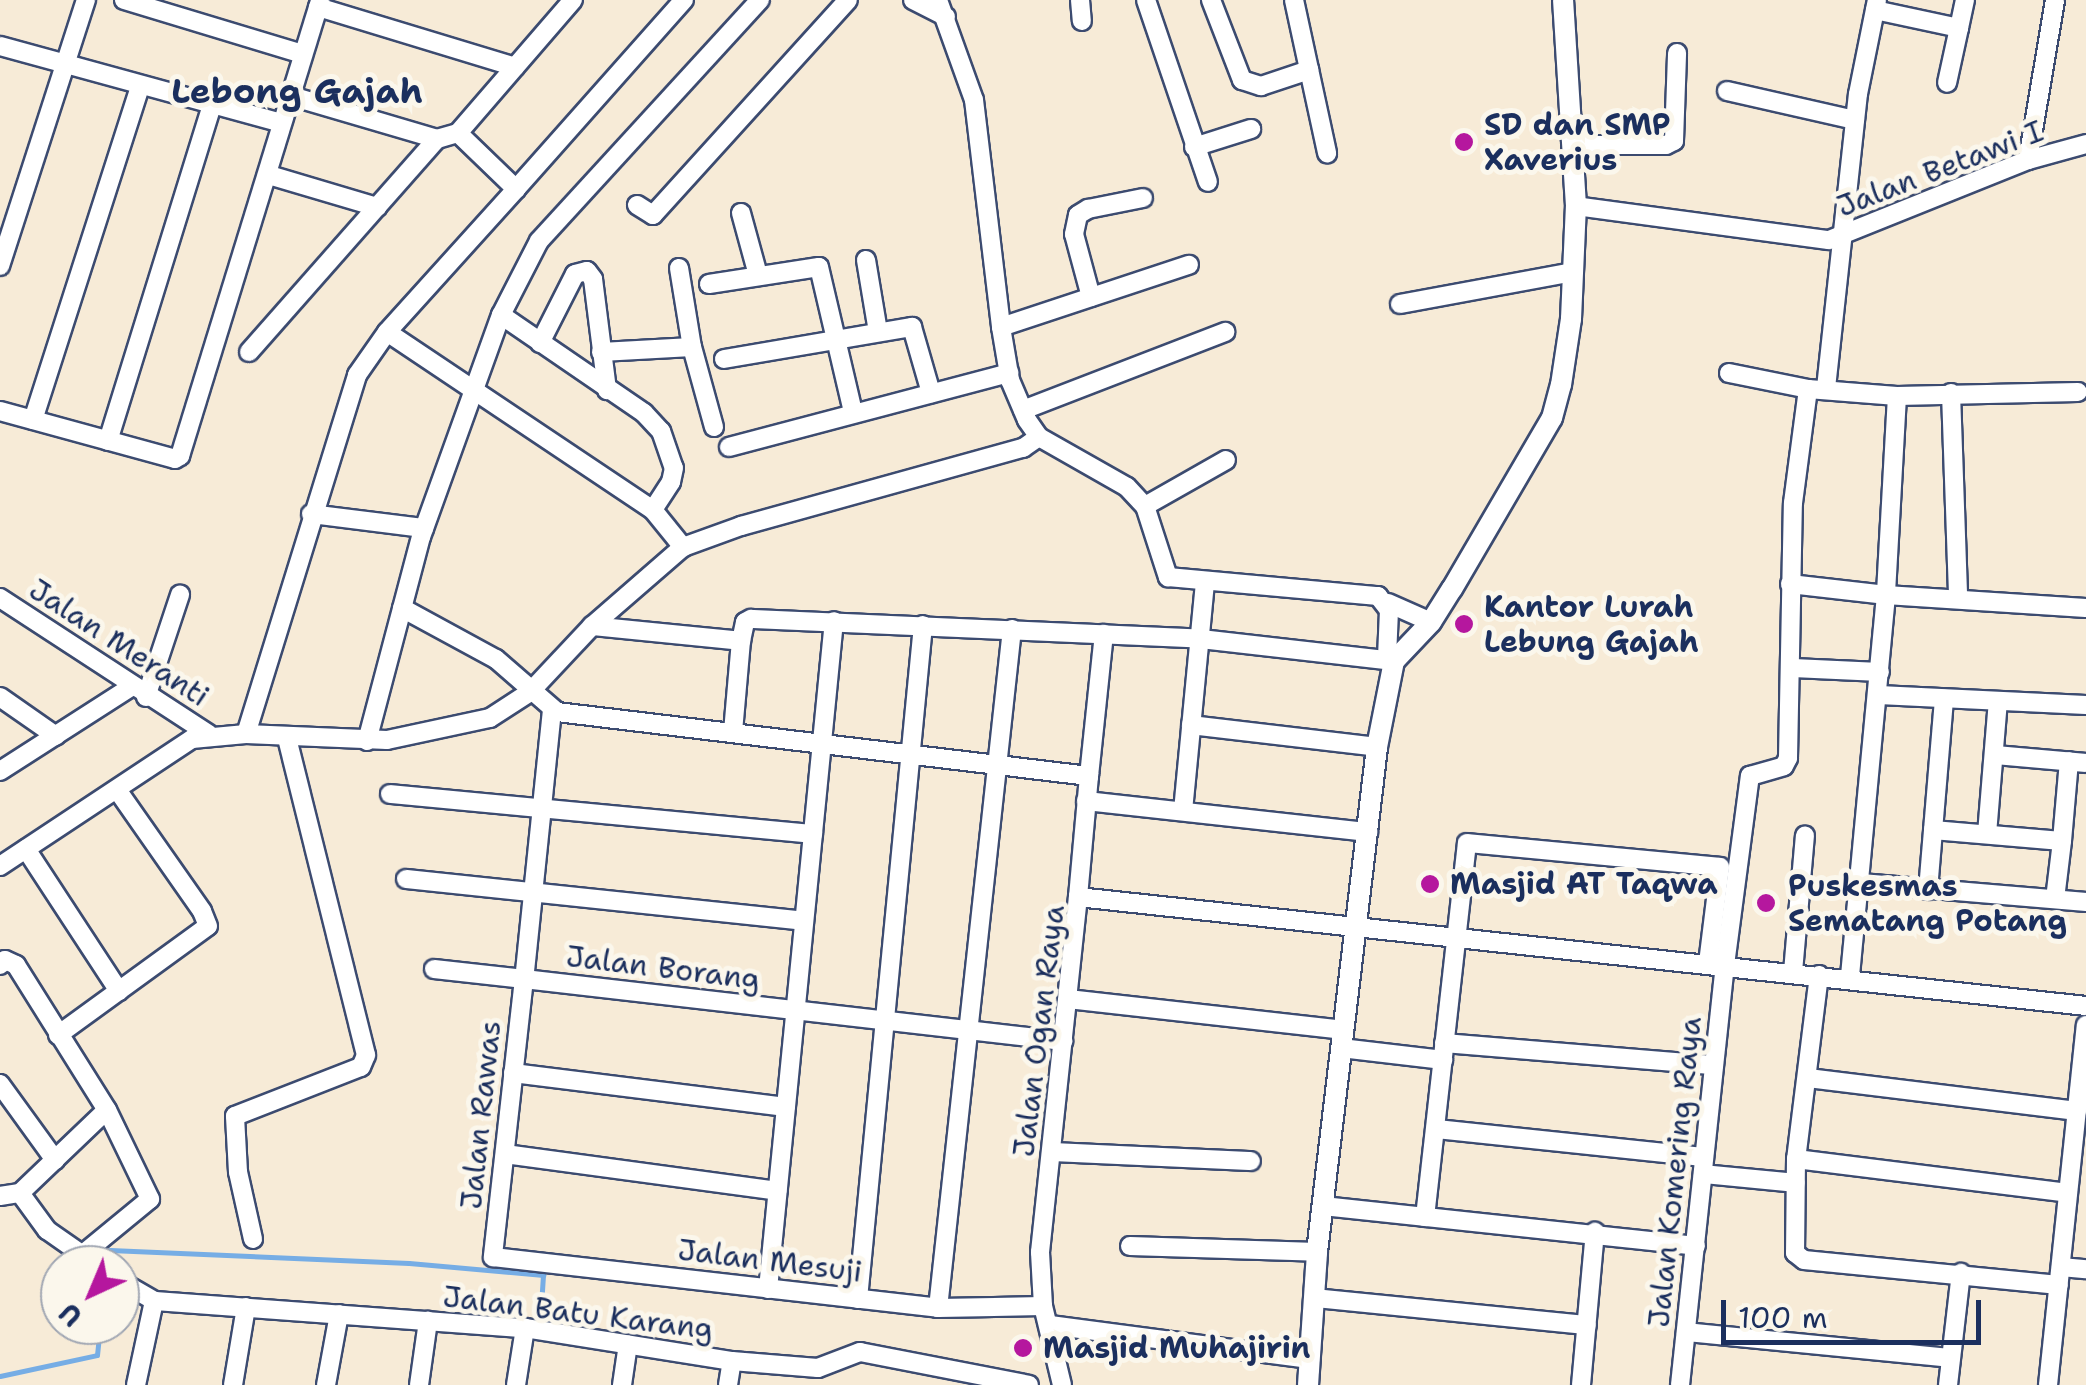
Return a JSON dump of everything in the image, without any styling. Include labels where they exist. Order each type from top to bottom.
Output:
[{"type":"street","points":[[0,266],[86,0]]},
{"type":"street","points":[[124,0],[303,54]]},
{"type":"street","points":[[292,96],[437,139],[458,133],[573,0]]},
{"type":"street","points":[[246,734],[349,395],[387,332],[684,0]]},
{"type":"street","points":[[367,741],[424,528],[501,315],[542,234],[760,0]]},
{"type":"street","points":[[637,204],[652,215],[848,0]]},
{"type":"street","points":[[912,0],[942,9],[974,100],[1009,373],[1039,437],[1127,487],[1144,506],[1168,576],[1367,594],[1432,622]]},
{"type":"street","points":[[1080,0],[1082,21]]},
{"type":"street","points":[[1146,0],[1208,182]]},
{"type":"street","points":[[1211,0],[1242,80],[1261,86],[1309,70]]},
{"type":"street","points":[[1294,0],[1327,153]]},
{"type":"street","points":[[733,732],[742,640],[748,620],[1200,639],[1390,660],[1432,622],[1552,418],[1569,334],[1576,206],[1562,0]]},
{"type":"street","points":[[1947,83],[1965,0]]},
{"type":"street","points":[[2028,160],[2056,0]]},
{"type":"street","points":[[0,411],[174,459],[180,456],[319,3],[515,67]]},
{"type":"street","points":[[1880,672],[1792,668],[1793,503],[1844,238],[1856,120],[1876,5],[1959,28]]},
{"type":"street","points":[[0,46],[282,122]]},
{"type":"street","points":[[1572,145],[1666,146],[1674,141],[1677,53]]},
{"type":"street","points":[[34,420],[140,86]]},
{"type":"street","points":[[1727,91],[1856,120]]},
{"type":"street","points":[[108,441],[212,105]]},
{"type":"street","points":[[1194,147],[1251,129]]},
{"type":"street","points":[[458,133],[516,189]]},
{"type":"street","points":[[249,352],[437,139]]},
{"type":"street","name":"Jalan Betawi I","points":[[1576,206],[1817,240],[1844,238],[2028,160],[2086,144]]},
{"type":"street","points":[[269,175],[377,207]]},
{"type":"street","points":[[1091,297],[1074,234],[1078,215],[1088,209],[1143,198]]},
{"type":"street","points":[[741,213],[758,275]]},
{"type":"street","points":[[866,260],[878,332]]},
{"type":"street","points":[[1001,327],[1189,265]]},
{"type":"street","points":[[709,284],[819,266],[853,412]]},
{"type":"street","points":[[678,268],[692,347],[714,428]]},
{"type":"street","points":[[540,344],[575,274],[584,270],[593,279],[607,390]]},
{"type":"street","points":[[1400,304],[1574,272]]},
{"type":"street","points":[[501,315],[656,424],[670,449],[671,482],[652,510]]},
{"type":"street","points":[[724,359],[916,329],[931,392]]},
{"type":"street","points":[[387,332],[652,510],[684,548]]},
{"type":"street","points":[[1024,410],[1225,332]]},
{"type":"street","points":[[601,352],[692,347]]},
{"type":"street","points":[[728,447],[1009,373]]},
{"type":"street","points":[[1729,374],[1897,396],[2078,392]]},
{"type":"street","points":[[1951,393],[1958,598]]},
{"type":"street","points":[[1850,979],[1879,695],[1897,396]]},
{"type":"street","points":[[0,866],[118,791],[178,746],[208,734],[367,741],[476,723],[530,692],[592,626],[684,548],[741,526],[1024,448],[1039,437]]},
{"type":"street","points":[[1144,506],[1226,460]]},
{"type":"street","points":[[312,514],[424,528]]},
{"type":"street","points":[[1183,811],[1206,581]]},
{"type":"street","points":[[1790,584],[1886,595],[2086,608]]},
{"type":"street","points":[[0,771],[138,692],[180,594]]},
{"type":"street","name":"Jalan Meranti","points":[[0,598],[138,692],[208,734]]},
{"type":"street","points":[[1308,1385],[1317,1252],[1390,660],[1388,603]]},
{"type":"street","points":[[402,608],[484,652],[552,710],[1089,776]]},
{"type":"street","points":[[768,1289],[834,621]]},
{"type":"street","points":[[592,626],[742,640]]},
{"type":"street","points":[[858,1299],[923,626]]},
{"type":"street","points":[[938,1308],[996,763],[1004,737],[1012,630]]},
{"type":"street","points":[[1078,897],[1104,634]]},
{"type":"street","name":"Jalan Komering Raya","points":[[1680,1385],[1714,1065],[1716,964],[1726,896],[1750,776],[1784,766],[1788,758],[1792,668]]},
{"type":"street","points":[[1879,695],[2086,705]]},
{"type":"street","points":[[0,697],[56,736]]},
{"type":"street","points":[[1928,890],[1944,698]]},
{"type":"street","points":[[1987,834],[1998,701]]},
{"type":"street","name":"Jalan Borang","points":[[552,710],[524,979],[1063,1042]]},
{"type":"street","points":[[1192,725],[1377,747]]},
{"type":"street","points":[[253,1239],[238,1172],[235,1116],[361,1066],[366,1055],[287,736]]},
{"type":"street","points":[[1996,755],[2078,762],[2055,899]]},
{"type":"street","points":[[58,1035],[196,938],[208,922],[118,791]]},
{"type":"street","points":[[390,794],[813,834]]},
{"type":"street","points":[[1086,801],[1368,832]]},
{"type":"street","points":[[1933,830],[2062,842]]},
{"type":"street","points":[[1793,972],[1805,836]]},
{"type":"street","points":[[1425,1218],[1454,938],[1464,900],[1469,842],[1720,867],[1726,896]]},
{"type":"street","points":[[26,848],[119,992]]},
{"type":"street","points":[[406,879],[534,896],[804,921]]},
{"type":"street","points":[[1862,883],[2086,902]]},
{"type":"street","name":"Jalan Ogan Raya","points":[[1062,1385],[1043,1306],[1040,1252],[1078,897],[2086,1006]]},
{"type":"street","points":[[0,965],[5,960],[16,965],[107,1110],[150,1199],[104,1245]]},
{"type":"street","points":[[434,969],[524,979]]},
{"type":"street","points":[[1819,975],[1796,1160],[1796,1254],[1804,1260],[1961,1273],[2060,1276],[2086,1269]]},
{"type":"street","name":"Jalan Rawas","points":[[492,1257],[524,979]]},
{"type":"street","points":[[1068,999],[1444,1051],[1714,1065]]},
{"type":"street","points":[[2048,1385],[2086,1024]]},
{"type":"street","points":[[513,1073],[786,1107]]},
{"type":"street","points":[[1808,1078],[2077,1111]]},
{"type":"street","points":[[0,1084],[55,1160]]},
{"type":"street","points":[[0,1196],[20,1194],[107,1110]]},
{"type":"street","points":[[1436,1129],[1703,1166],[1796,1183]]},
{"type":"street","points":[[1051,1152],[1250,1161]]},
{"type":"street","points":[[505,1154],[777,1190]]},
{"type":"street","points":[[1796,1160],[2068,1193]]},
{"type":"street","points":[[20,1194],[47,1230],[68,1245]]},
{"type":"street","points":[[1323,1206],[1594,1232],[1696,1246]]},
{"type":"street","points":[[1581,1385],[1594,1232]]},
{"type":"street","points":[[1130,1246],[1317,1252]]},
{"type":"street","name":"Jalan Mesuji","points":[[492,1257],[938,1308],[1043,1306]]},
{"type":"street","points":[[1948,1385],[1961,1273]]},
{"type":"street","name":"Jalan Batu Karang","points":[[140,1293],[154,1301],[525,1328],[732,1360],[818,1368],[860,1352],[1029,1385]]},
{"type":"street","points":[[1315,1298],[1587,1326]]},
{"type":"street","points":[[136,1385],[154,1301]]},
{"type":"street","points":[[233,1385],[246,1307]]},
{"type":"street","points":[[326,1385],[338,1314]]},
{"type":"street","points":[[420,1385],[428,1320]]},
{"type":"street","points":[[1050,1324],[1310,1358]]},
{"type":"street","points":[[516,1385],[525,1328]]},
{"type":"street","points":[[1686,1332],[1951,1358]]},
{"type":"street","points":[[622,1385],[628,1344]]},
{"type":"street","points":[[728,1385],[732,1360]]},
{"type":"waterway","points":[[140,1251],[409,1263],[543,1275],[540,1321]]},
{"type":"waterway","points":[[0,1376],[97,1355],[98,1345]]},
{"type":"place","name":"SD dan SMP Xaverius","points":[[1464,142]]},
{"type":"place","name":"Kantor Lurah Lebung Gajah","points":[[1464,624]]},
{"type":"place","name":"Masjid AT Taqwa","points":[[1430,884]]},
{"type":"place","name":"Puskesmas Sematang Potang","points":[[1766,903]]},
{"type":"place","name":"Masjid Muhajirin","points":[[1023,1348]]},
{"type":"district","name":"Lebong Gajah","points":[[297,91]]}]
